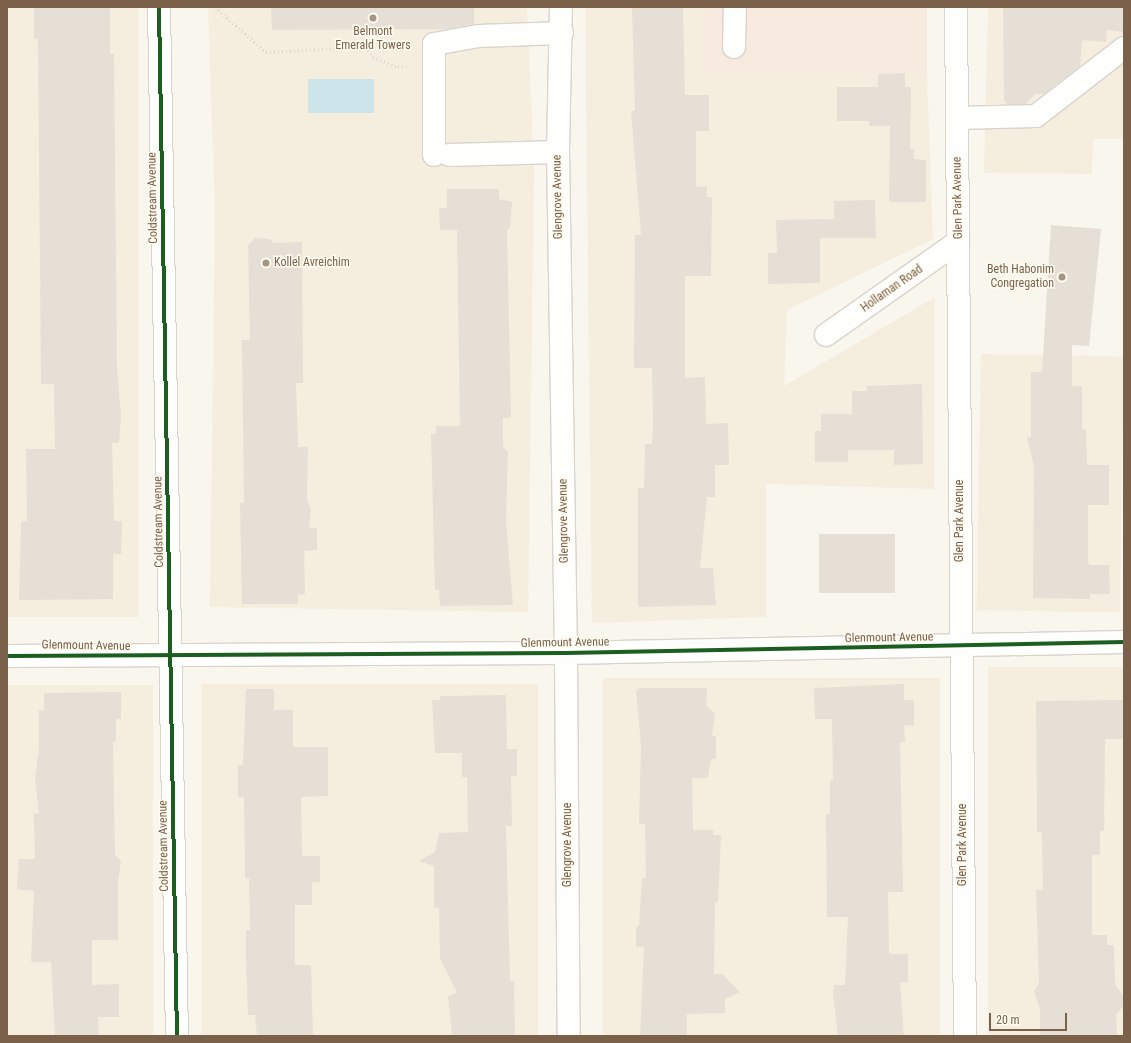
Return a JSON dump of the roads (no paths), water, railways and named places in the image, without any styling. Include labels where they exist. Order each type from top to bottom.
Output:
[{"type":"street","name":"Coldstream Avenue","points":[[159,7],[177,1036]]},
{"type":"street","name":"Glengrove Avenue","points":[[561,7],[562,33],[558,152],[566,653],[569,1036]]},
{"type":"street","points":[[734,46],[735,7]]},
{"type":"street","name":"Glen Park Avenue","points":[[956,7],[965,1036]]},
{"type":"street","points":[[558,152],[441,155],[434,66],[434,44],[479,36],[562,33]]},
{"type":"street","points":[[957,118],[1036,116],[1124,48]]},
{"type":"street","name":"Hollaman Road","points":[[826,335],[958,242]]},
{"type":"street","name":"Glenmount Avenue","points":[[7,656],[171,657],[566,653],[1124,642]]},
{"type":"water","points":[[308,79],[374,79],[374,113],[308,113]]},
{"type":"place","name":"Belmont Emerald Towers","points":[[373,18]]},
{"type":"place","name":"Kollel Avreichim","points":[[266,263]]},
{"type":"place","name":"Beth Habonim Congregation","points":[[1062,277]]}]
